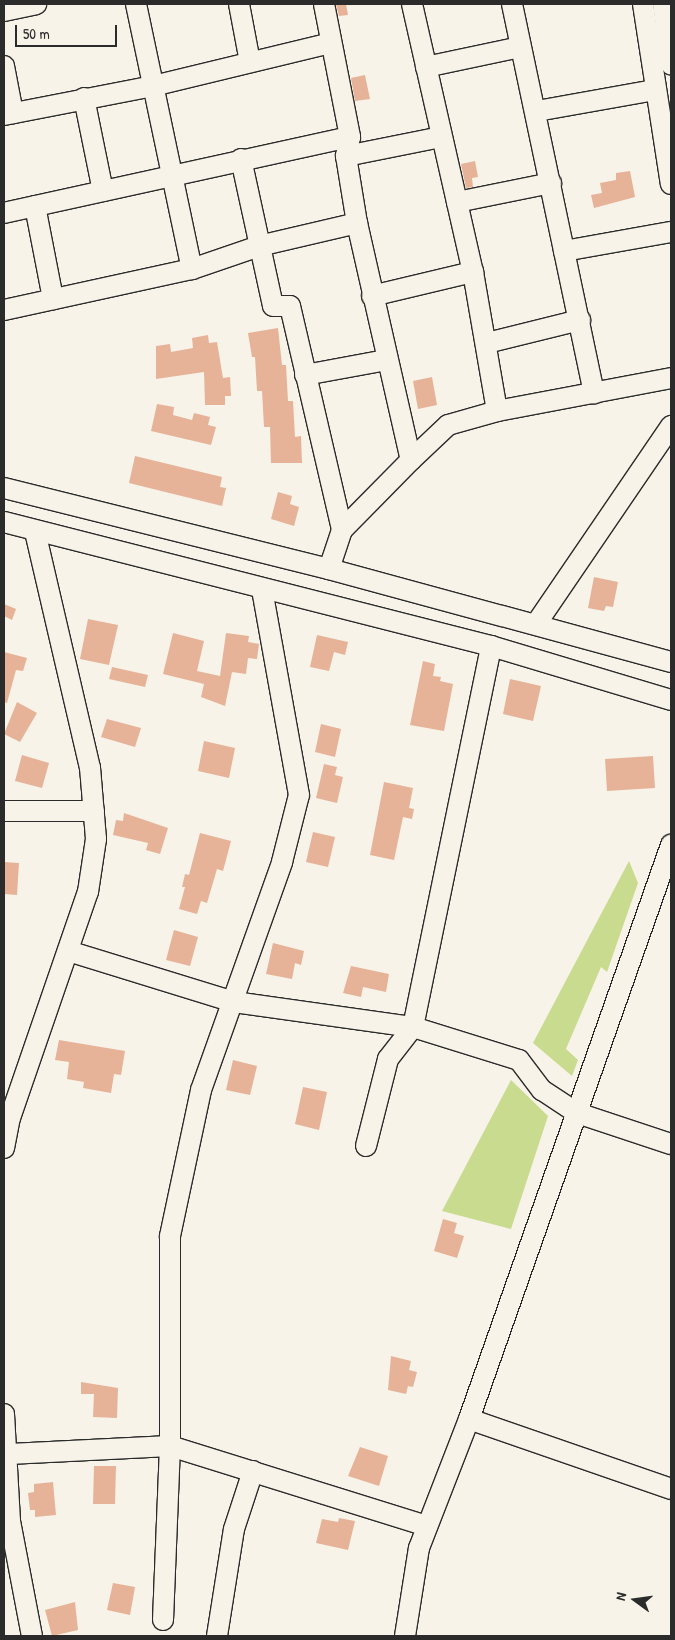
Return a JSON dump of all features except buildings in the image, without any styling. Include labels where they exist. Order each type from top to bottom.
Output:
[{"type":"street","points":[[4,11],[36,4]]},
{"type":"street","points":[[136,4],[192,268]]},
{"type":"street","points":[[238,4],[250,62]]},
{"type":"street","points":[[324,4],[348,147],[357,224],[386,360],[411,460]]},
{"type":"street","points":[[412,4],[473,272],[487,343],[497,411]]},
{"type":"street","points":[[512,4],[520,47],[537,111],[550,183],[594,393]]},
{"type":"street","points":[[643,4],[671,184]]},
{"type":"street","points":[[663,4],[671,64]]},
{"type":"street","points":[[4,66],[8,114],[153,86],[332,43]]},
{"type":"street","points":[[426,67],[520,47]]},
{"type":"street","points":[[537,111],[655,90]]},
{"type":"street","points":[[84,98],[103,190]]},
{"type":"street","points":[[4,213],[103,190],[173,179],[241,159],[441,136]]},
{"type":"street","points":[[241,159],[273,306],[290,306],[342,530]]},
{"type":"street","points":[[457,202],[550,183]]},
{"type":"street","points":[[35,206],[53,299]]},
{"type":"street","points":[[4,310],[192,268],[259,246],[357,224]]},
{"type":"street","points":[[564,251],[671,232]]},
{"type":"street","points":[[372,296],[473,272]]},
{"type":"street","points":[[487,343],[580,320]]},
{"type":"street","points":[[305,375],[386,360]]},
{"type":"street","points":[[329,569],[342,530],[448,425],[497,411],[671,378]]},
{"type":"street","points":[[536,624],[671,426]]},
{"type":"street","points":[[4,488],[329,569],[671,662]]},
{"type":"street","points":[[4,522],[492,646],[671,700]]},
{"type":"street","points":[[4,1148],[10,1118],[88,892],[96,839],[90,768],[35,531]]},
{"type":"street","points":[[163,1620],[170,1446],[170,1236],[201,1090],[234,1002],[282,862],[298,795],[262,589]]},
{"type":"street","points":[[366,1146],[388,1058],[413,1027],[492,646]]},
{"type":"street","points":[[4,811],[94,811]]},
{"type":"street","points":[[405,1636],[419,1548],[469,1419],[671,845]]},
{"type":"street","points":[[68,952],[234,1002],[413,1027],[519,1060],[542,1090],[577,1113],[671,1144]]},
{"type":"street","points":[[4,1414],[10,1521],[32,1636]]},
{"type":"street","points":[[469,1419],[670,1485]]},
{"type":"street","points":[[7,1454],[170,1446],[427,1526]]},
{"type":"street","points":[[217,1636],[234,1529],[253,1471]]},
{"type":"green space","points":[[629,861],[638,883],[607,972],[601,967],[566,1049],[578,1060],[572,1076],[533,1043]]},
{"type":"green space","points":[[511,1080],[548,1116],[511,1229],[442,1211]]}]
